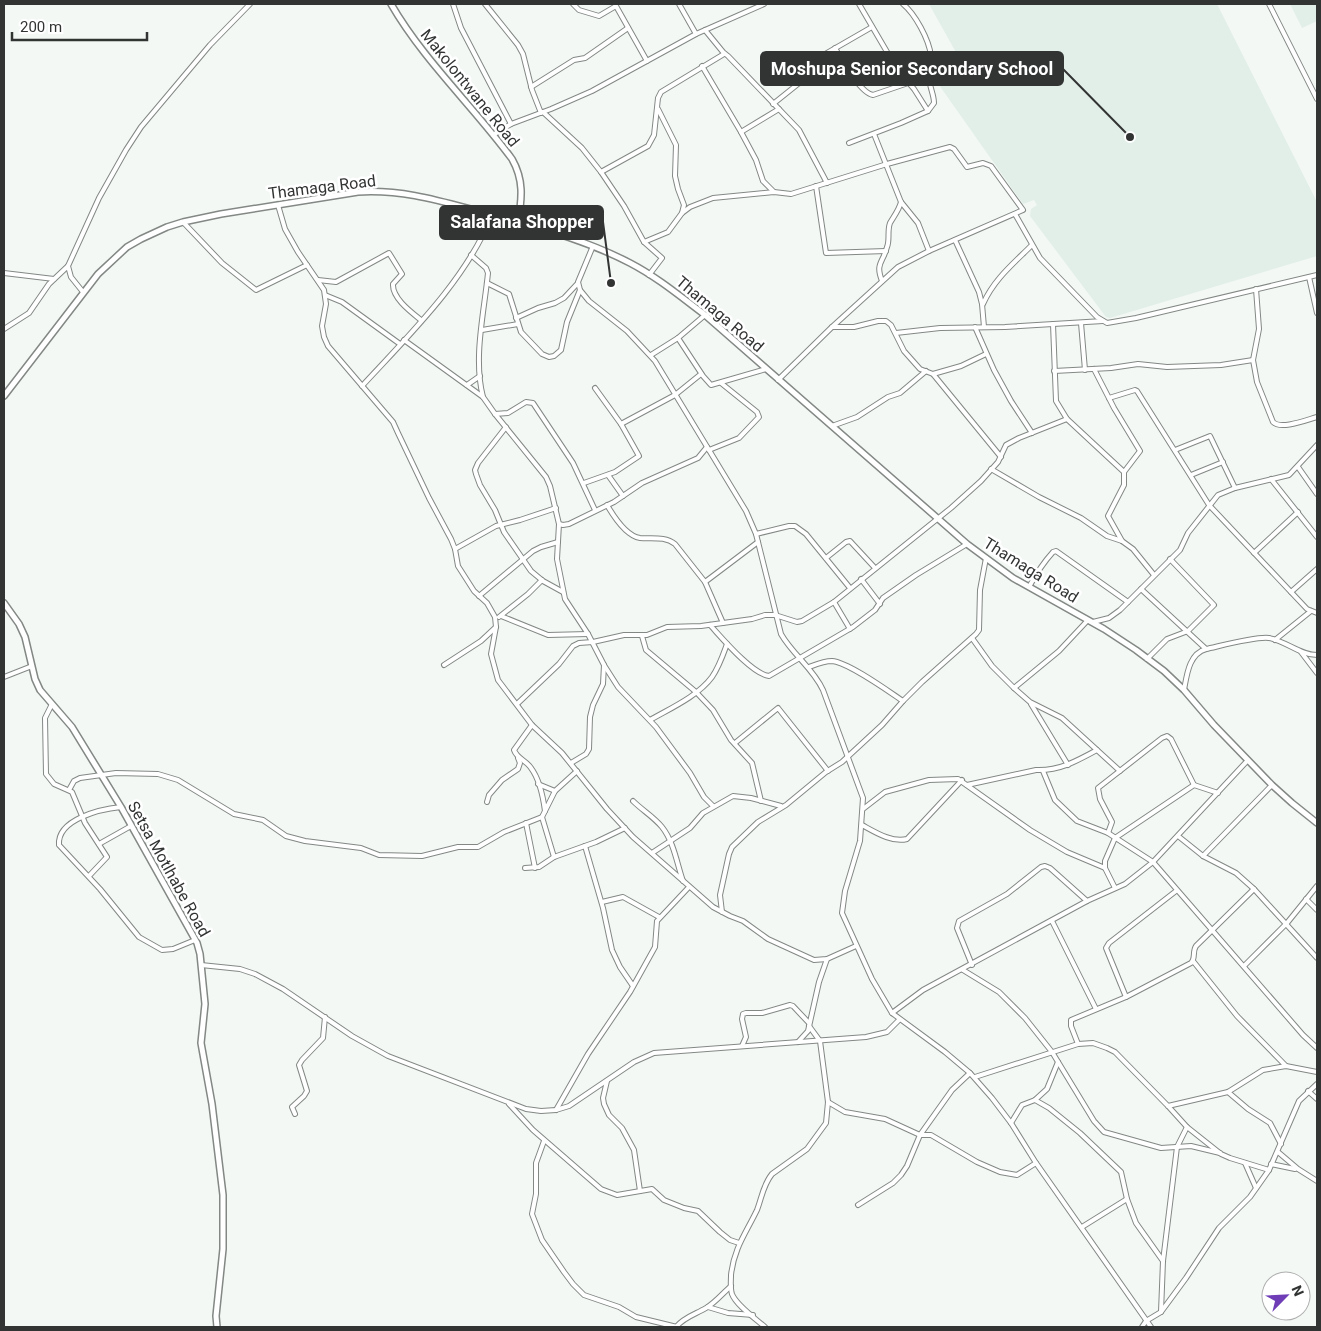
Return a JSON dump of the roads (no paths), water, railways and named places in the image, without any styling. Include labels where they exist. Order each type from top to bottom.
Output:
[{"type":"main road","name":"Makolontwane Road","points":[[391,4],[410,34],[436,68],[512,158],[520,176],[522,198],[518,222]]},
{"type":"main road","name":"Thamaga Road","points":[[4,396],[98,274],[128,247],[154,232],[183,222],[358,192],[379,191],[431,198],[518,222],[593,246],[631,263],[705,315],[936,518],[1012,578],[1090,621],[1147,658],[1184,690],[1214,726],[1272,785],[1317,823]]},
{"type":"main road","name":"Setsa Motlhabe Road","points":[[4,603],[19,624],[25,637],[40,690],[72,727],[101,774],[195,940],[200,954],[205,1004],[201,1043],[212,1104],[223,1196],[223,1248],[216,1316],[217,1327]]},
{"type":"street","points":[[4,329],[29,313],[54,279],[68,266],[99,198],[141,127],[210,45],[250,4]]},
{"type":"street","points":[[453,4],[461,28],[511,124]]},
{"type":"street","points":[[485,4],[518,45],[528,68],[531,87],[542,113],[582,148],[624,206],[644,242],[662,258],[649,275]]},
{"type":"street","points":[[573,4],[579,10],[599,16],[617,4],[628,28],[647,60]]},
{"type":"street","points":[[679,4],[696,34]]},
{"type":"street","points":[[493,135],[511,124],[542,113],[592,91],[696,34],[764,4]]},
{"type":"street","points":[[859,4],[897,69],[928,111]]},
{"type":"street","points":[[849,143],[928,111],[934,103],[930,81],[931,56],[919,25],[911,12],[903,4]]},
{"type":"street","points":[[1269,4],[1317,99]]},
{"type":"street","points":[[773,104],[798,84],[813,62],[872,27]]},
{"type":"street","points":[[531,87],[574,60],[585,58],[628,28]]},
{"type":"street","points":[[705,30],[724,54],[803,135],[827,183]]},
{"type":"street","points":[[835,48],[854,78],[868,94],[873,95],[908,82]]},
{"type":"street","points":[[600,172],[648,146],[654,135],[658,98],[661,92],[724,54]]},
{"type":"street","points":[[702,66],[742,132],[756,160],[763,181],[774,192]]},
{"type":"street","points":[[644,242],[668,232],[682,213],[684,205],[675,176],[676,145],[657,107]]},
{"type":"street","points":[[742,132],[778,109]]},
{"type":"street","points":[[874,134],[901,202],[918,223],[929,251]]},
{"type":"street","points":[[682,213],[697,204],[713,198],[774,192],[789,194],[887,164],[952,148],[967,167],[983,163],[991,166],[1023,210],[929,251],[898,267],[832,327],[778,380]]},
{"type":"street","points":[[816,186],[826,253],[886,251]]},
{"type":"street","points":[[882,281],[878,267],[886,251],[890,225],[900,208],[901,202]]},
{"type":"street","points":[[278,205],[280,219],[285,229],[298,252],[318,280],[325,295],[322,326],[324,337],[335,356],[393,422],[455,549],[458,566],[479,596],[491,609],[496,620],[491,654],[495,673],[502,686],[518,704],[532,725],[571,763],[607,809],[625,828],[713,907],[743,921],[768,939],[809,959],[827,959],[856,946]]},
{"type":"street","points":[[1016,214],[1032,245],[1047,266],[1103,321]]},
{"type":"street","points":[[362,386],[443,294],[471,255],[484,234],[492,215]]},
{"type":"street","points":[[183,222],[222,263],[256,290],[307,265]]},
{"type":"street","points":[[955,240],[969,273],[977,286],[982,304],[984,327]]},
{"type":"street","points":[[982,304],[1000,276],[1032,245]]},
{"type":"street","points":[[516,318],[564,298],[578,282],[593,246]]},
{"type":"street","points":[[318,280],[336,282],[389,253],[402,274],[393,284],[393,289],[409,310],[421,320]]},
{"type":"street","points":[[471,255],[488,271],[478,353],[484,397]]},
{"type":"street","points":[[68,266],[71,277],[83,292]]},
{"type":"street","points":[[4,273],[54,279]]},
{"type":"street","points":[[896,333],[940,328],[1117,322],[1317,275]]},
{"type":"street","points":[[1309,277],[1317,313]]},
{"type":"street","points":[[578,282],[580,290],[590,301],[651,355],[743,506],[756,534],[781,634],[790,647],[810,667],[824,690],[861,790],[863,809],[858,850],[842,905],[843,917],[884,1003],[899,1020],[945,1052],[975,1077],[1011,1123],[1036,1163],[1151,1327]]},
{"type":"street","points":[[487,283],[509,294],[518,324],[526,338],[542,354],[549,357],[554,356],[561,350],[567,322],[580,290]]},
{"type":"street","points":[[1256,289],[1259,329],[1253,360],[1262,396],[1275,424],[1281,426],[1317,417]]},
{"type":"street","points":[[325,295],[342,302],[484,397],[495,414],[546,477],[559,524],[557,560],[563,592],[569,605],[593,642],[604,665],[623,693],[650,720],[690,773],[704,797],[713,806]]},
{"type":"street","points":[[651,355],[678,338],[705,315]]},
{"type":"street","points":[[832,327],[886,321],[896,333],[904,351],[920,369],[933,374],[1001,457]]},
{"type":"street","points":[[1080,322],[1085,370]]},
{"type":"street","points":[[482,330],[518,324]]},
{"type":"street","points":[[1053,324],[1055,397],[1067,418],[1124,472]]},
{"type":"street","points":[[974,327],[1011,401],[1032,433]]},
{"type":"street","points":[[678,338],[711,385],[766,369]]},
{"type":"street","points":[[933,374],[969,363],[986,354]]},
{"type":"street","points":[[1054,371],[1085,370],[1138,364],[1167,368],[1221,365],[1253,360]]},
{"type":"street","points":[[1094,369],[1140,451],[1124,472],[1124,485],[1108,516],[1122,541]]},
{"type":"street","points":[[832,426],[857,417],[888,397],[900,393],[926,371]]},
{"type":"street","points":[[621,424],[675,395],[702,374]]},
{"type":"street","points":[[467,384],[480,376]]},
{"type":"street","points":[[559,524],[569,524],[595,510],[607,506],[649,479],[698,458],[708,448],[739,438],[759,417],[757,412],[721,383]]},
{"type":"street","points":[[584,483],[608,475],[639,456],[621,424],[595,388]]},
{"type":"street","points":[[1109,398],[1136,390],[1209,505],[1292,592],[1315,611],[1275,640]]},
{"type":"street","points":[[495,414],[508,412],[526,402],[533,403],[584,483],[595,510]]},
{"type":"street","points":[[518,704],[559,664],[573,646],[579,643],[624,635],[642,636],[667,626],[692,627],[710,625],[752,619],[765,615],[775,615],[800,622],[834,602],[861,578],[957,502],[991,469],[1001,457],[1006,446],[1012,441],[1067,418]]},
{"type":"street","points":[[506,428],[478,463],[475,470],[480,485],[495,510],[501,525],[531,571],[563,592]]},
{"type":"street","points":[[1175,450],[1210,436],[1235,488]]},
{"type":"street","points":[[1014,688],[1090,621],[1108,618],[1141,590],[1154,574],[1180,550],[1188,532],[1218,495],[1235,488],[1289,475],[1317,445]]},
{"type":"street","points":[[1191,475],[1223,462]]},
{"type":"street","points":[[1298,467],[1317,494]]},
{"type":"street","points":[[991,469],[1039,497],[1081,518],[1107,536],[1122,541],[1133,549],[1154,574]]},
{"type":"street","points":[[608,475],[623,496]]},
{"type":"street","points":[[1271,479],[1317,538]]},
{"type":"street","points":[[607,506],[618,522],[631,534],[640,538],[658,538],[672,542],[705,582],[723,623]]},
{"type":"street","points":[[455,549],[488,530],[556,508]]},
{"type":"street","points":[[1254,553],[1298,512]]},
{"type":"street","points":[[756,534],[795,526],[806,534],[850,588]]},
{"type":"street","points":[[826,558],[850,541],[875,568]]},
{"type":"street","points":[[479,596],[522,559],[541,547],[558,542]]},
{"type":"street","points":[[705,582],[758,542]]},
{"type":"street","points":[[710,625],[737,654],[766,676],[769,676],[850,629],[875,610],[883,598],[916,575],[967,544]]},
{"type":"street","points":[[1029,587],[1036,572],[1056,551],[1128,602]]},
{"type":"street","points":[[722,912],[720,895],[730,850],[758,822],[849,756],[882,725],[903,701],[979,630],[980,590],[986,558]]},
{"type":"street","points":[[1147,658],[1167,639],[1188,631],[1213,606],[1213,603],[1170,560]]},
{"type":"street","points":[[1292,592],[1317,569]]},
{"type":"street","points":[[861,578],[880,604]]},
{"type":"street","points":[[496,620],[542,580]]},
{"type":"street","points":[[1141,590],[1206,649]]},
{"type":"street","points":[[834,602],[850,629]]},
{"type":"street","points":[[501,616],[548,635],[588,634]]},
{"type":"street","points":[[444,665],[481,641],[496,627]]},
{"type":"street","points":[[642,636],[646,650],[696,692],[712,710],[753,766],[761,801]]},
{"type":"street","points":[[972,638],[992,666],[1014,688],[1030,702],[1062,718],[1120,770]]},
{"type":"street","points":[[1184,690],[1189,665],[1199,652],[1206,649],[1262,638],[1275,640],[1317,656]]},
{"type":"street","points":[[650,720],[696,692],[713,676],[727,644]]},
{"type":"street","points":[[1300,650],[1317,671]]},
{"type":"street","points":[[810,667],[824,662],[837,662],[876,682],[903,701]]},
{"type":"street","points":[[571,763],[586,754],[589,749],[590,717],[593,705],[603,684],[604,665]]},
{"type":"street","points":[[4,677],[32,666]]},
{"type":"street","points":[[1030,702],[1068,765]]},
{"type":"street","points":[[52,704],[45,718],[46,774],[54,784],[69,790],[74,795],[82,818],[107,855],[107,858],[89,876]]},
{"type":"street","points":[[735,743],[778,708],[828,771]]},
{"type":"street","points":[[487,802],[489,795],[502,780],[518,769],[520,763],[514,748],[532,725]]},
{"type":"street","points":[[1108,833],[1112,822],[1097,790],[1120,770],[1167,736],[1171,739],[1194,785],[1218,793]]},
{"type":"street","points":[[967,785],[1068,765],[1097,750]]},
{"type":"street","points":[[518,758],[531,768],[543,796],[545,811]]},
{"type":"street","points":[[892,1013],[920,992],[1087,902],[1125,884],[1153,862],[1248,760]]},
{"type":"street","points":[[69,790],[77,779],[101,774],[153,773],[166,775],[234,814],[263,820],[286,836],[305,841],[361,848],[379,854],[422,856],[458,848],[475,848],[542,817],[555,791],[576,770]]},
{"type":"street","points":[[1042,771],[1053,798],[1080,822],[1108,833],[1153,862],[1176,891],[1303,1035],[1316,1046]]},
{"type":"street","points":[[863,809],[882,794],[899,788],[942,778],[962,780],[1030,830],[1067,852],[1105,868]]},
{"type":"street","points":[[862,825],[891,839],[907,840],[962,780]]},
{"type":"street","points":[[538,784],[555,791]]},
{"type":"street","points":[[1115,888],[1105,868],[1105,861],[1115,838],[1194,785]]},
{"type":"street","points":[[1202,856],[1272,785]]},
{"type":"street","points":[[652,854],[690,828],[699,816],[713,806],[734,796],[751,798],[782,806]]},
{"type":"street","points":[[633,801],[662,826],[670,840],[683,882]]},
{"type":"street","points":[[121,807],[92,812],[67,828],[58,842],[61,848],[89,876],[138,937],[156,947],[168,950],[195,940]]},
{"type":"street","points":[[542,817],[554,857]]},
{"type":"street","points":[[526,824],[535,868]]},
{"type":"street","points":[[99,844],[131,826]]},
{"type":"street","points":[[525,868],[535,868],[554,857],[585,846],[625,828]]},
{"type":"street","points":[[1178,836],[1202,856],[1236,873],[1287,923],[1317,958]]},
{"type":"street","points":[[585,846],[602,902],[612,950],[620,967],[633,986]]},
{"type":"street","points":[[972,965],[957,928],[960,921],[1007,894],[1041,867],[1050,868],[1087,902]]},
{"type":"street","points":[[1244,966],[1287,923],[1317,886]]},
{"type":"street","points":[[556,1110],[588,1054],[633,986],[655,947],[657,943],[656,925],[659,917],[689,887]]},
{"type":"street","points":[[1254,889],[1194,949],[1193,961],[1237,1016],[1286,1066]]},
{"type":"street","points":[[1126,997],[1106,948],[1109,943],[1176,891]]},
{"type":"street","points":[[602,902],[623,897],[636,906],[659,917]]},
{"type":"street","points":[[1306,899],[1317,910]]},
{"type":"street","points":[[1052,921],[1096,1009]]},
{"type":"street","points":[[797,1043],[806,1034],[819,982],[827,959]]},
{"type":"street","points":[[1078,1044],[1070,1026],[1071,1020],[1126,997],[1193,961]]},
{"type":"street","points":[[201,965],[240,969],[255,974],[283,989],[352,1036],[388,1056],[526,1109],[540,1111],[556,1110],[569,1106],[634,1062],[654,1053],[820,1042],[877,1036],[890,1030],[899,1020]]},
{"type":"street","points":[[963,970],[999,992],[1025,1018],[1052,1052],[1094,1121],[1104,1132],[1161,1148],[1191,1146],[1268,1170]]},
{"type":"street","points":[[742,1046],[746,1037],[742,1018],[743,1014],[762,1013],[790,1005],[794,1006],[820,1042],[828,1102],[827,1119],[824,1128],[807,1149],[772,1174],[768,1179],[764,1185],[758,1207],[739,1243],[732,1268],[730,1286],[734,1298],[765,1327]]},
{"type":"street","points":[[295,1114],[292,1107],[307,1091],[300,1063],[324,1038],[325,1017]]},
{"type":"street","points":[[975,1077],[1078,1044],[1093,1043],[1115,1052],[1187,1127],[1221,1154]]},
{"type":"street","points":[[1011,1123],[1022,1105],[1035,1100],[1050,1085],[1058,1062]]},
{"type":"street","points":[[1168,1106],[1228,1092],[1263,1070],[1286,1066],[1317,1072]]},
{"type":"street","points":[[858,1205],[896,1180],[907,1166],[920,1135],[952,1090],[970,1073]]},
{"type":"street","points":[[607,1081],[604,1104],[609,1116],[622,1128],[633,1147],[637,1161],[640,1191]]},
{"type":"street","points":[[1142,1327],[1146,1321],[1161,1312],[1219,1228],[1250,1197],[1278,1152],[1299,1101],[1317,1084]]},
{"type":"street","points":[[1308,1091],[1317,1099]]},
{"type":"street","points":[[1228,1092],[1248,1110],[1270,1123],[1281,1144]]},
{"type":"street","points":[[1035,1100],[1050,1108],[1080,1133],[1121,1172],[1127,1199],[1136,1223],[1163,1261]]},
{"type":"street","points":[[507,1102],[544,1141],[594,1184],[609,1192],[622,1195],[652,1190],[664,1200],[698,1211],[730,1240],[739,1243]]},
{"type":"street","points":[[828,1102],[845,1112],[885,1119],[920,1135],[931,1135],[977,1162],[1000,1172],[1017,1175],[1036,1163]]},
{"type":"street","points":[[1161,1312],[1163,1261],[1177,1147],[1187,1127]]},
{"type":"street","points":[[544,1141],[536,1163],[536,1194],[532,1214],[542,1240],[573,1284],[584,1295],[619,1307],[636,1317],[676,1327],[690,1316],[708,1307],[730,1286]]},
{"type":"street","points":[[1278,1152],[1298,1169],[1317,1181]]},
{"type":"street","points":[[1244,1163],[1256,1188]]},
{"type":"street","points":[[1271,1164],[1298,1169]]},
{"type":"street","points":[[1082,1227],[1127,1199]]},
{"type":"street","points":[[708,1307],[728,1313],[753,1315]]},
{"type":"place","name":"Moshupa Senior Secondary School","points":[[1130,137]]},
{"type":"place","name":"Salafana Shopper","points":[[611,283]]}]
